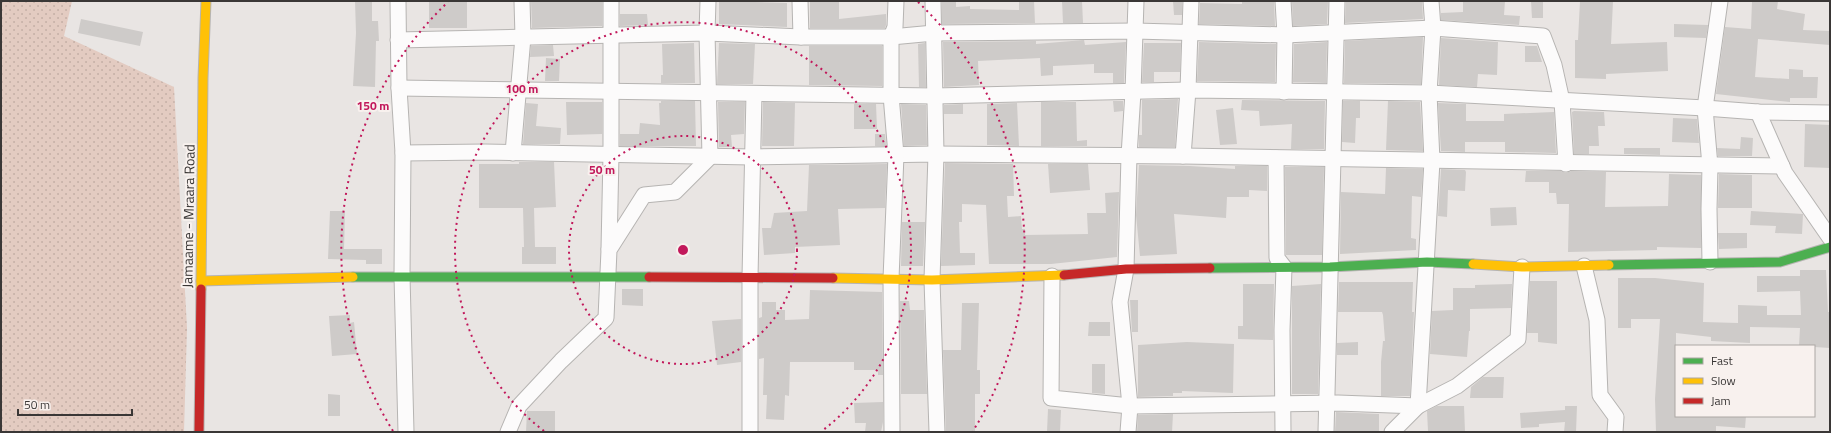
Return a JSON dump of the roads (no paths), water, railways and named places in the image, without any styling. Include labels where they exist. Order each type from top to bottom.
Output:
[{"type":"street","name":"Jamaame - Mraara Road","points":[[199,432],[203,78],[206,1]]},
{"type":"street","points":[[398,1],[399,88],[403,152],[402,276],[406,432]]},
{"type":"street","points":[[513,153],[522,37],[522,1]]},
{"type":"street","points":[[508,432],[519,406],[561,361],[606,318],[611,155],[611,1]]},
{"type":"street","points":[[608,250],[644,195],[675,192],[710,157],[707,33],[708,1]]},
{"type":"street","points":[[800,1],[801,37]]},
{"type":"street","points":[[892,432],[891,279],[896,155],[891,95],[891,37],[895,27],[896,1]]},
{"type":"street","points":[[934,1],[936,154],[932,280],[937,432]]},
{"type":"street","points":[[1128,432],[1130,406],[1120,302],[1126,269],[1129,156],[1136,1]]},
{"type":"street","points":[[1183,156],[1188,90],[1190,1]]},
{"type":"street","points":[[1283,1],[1285,35],[1284,92]]},
{"type":"street","points":[[1326,432],[1336,93],[1337,1]]},
{"type":"street","points":[[1418,406],[1432,160],[1429,93],[1433,28],[1431,1]]},
{"type":"street","points":[[1710,262],[1710,166],[1705,108],[1720,1]]},
{"type":"street","points":[[398,40],[707,33],[801,37],[891,37],[934,33],[1135,30],[1285,35],[1433,28],[1543,36],[1554,65],[1562,101],[1566,164]]},
{"type":"street","points":[[399,88],[935,96],[1188,90],[1429,93],[1758,112],[1830,112]]},
{"type":"street","points":[[750,432],[750,277],[754,94]]},
{"type":"street","points":[[1758,112],[1782,166],[1830,238]]},
{"type":"street","points":[[403,152],[710,157],[936,154],[1183,156],[1432,160],[1566,164],[1782,166]]},
{"type":"street","points":[[1276,158],[1277,258],[1284,267],[1282,330],[1283,432]]},
{"type":"street","points":[[201,281],[402,276],[750,277],[932,280],[1052,276],[1126,269],[1330,267],[1426,262],[1522,267],[1710,262],[1780,262],[1830,247]]},
{"type":"street","points":[[1584,266],[1597,320],[1600,395],[1616,417],[1615,432]]},
{"type":"street","points":[[1392,432],[1418,406],[1458,386],[1518,339],[1522,267]]},
{"type":"street","points":[[1052,276],[1051,398],[1130,406],[1282,404],[1418,406]]}]
